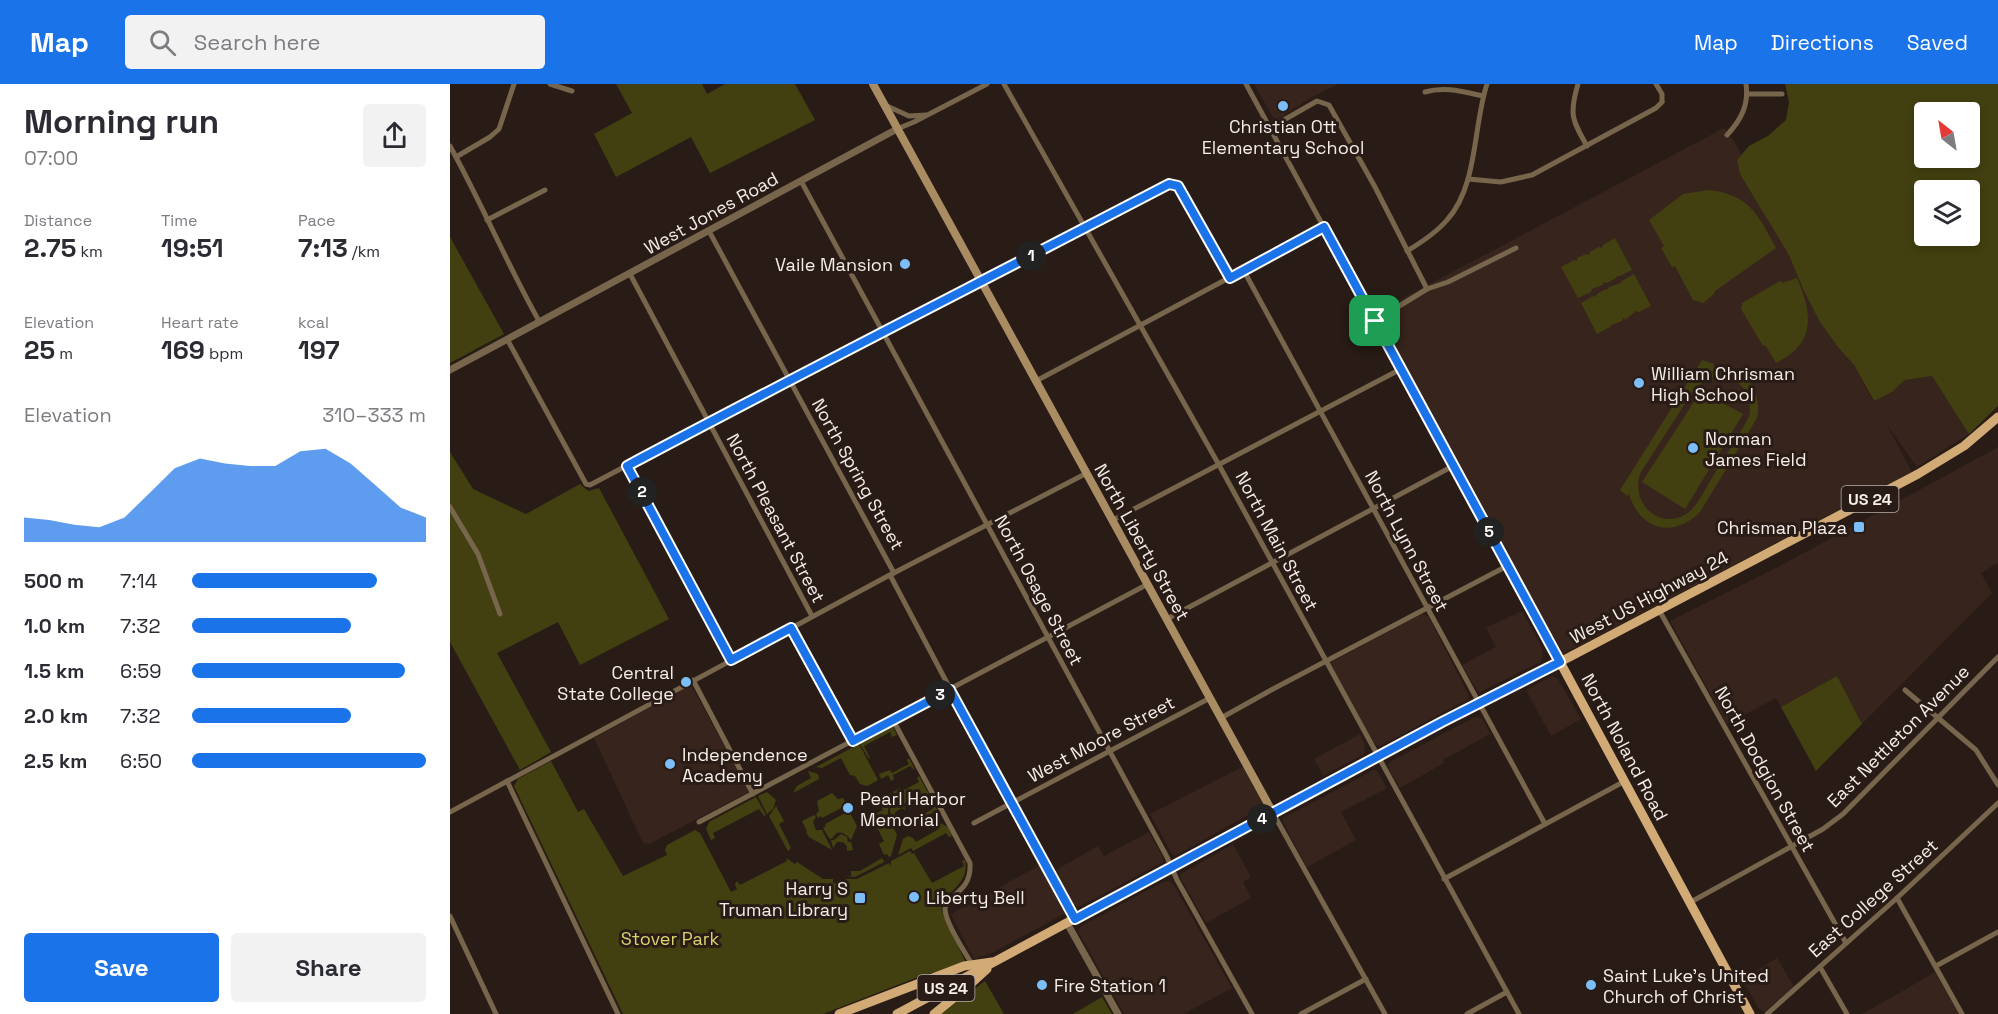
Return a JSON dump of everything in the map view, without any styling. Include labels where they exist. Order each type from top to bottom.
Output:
[{"type":"main road","name":"North Liberty Street","points":[[873,84],[1274,813]]},
{"type":"main road","name":"West US Highway 24","points":[[1172,867],[1479,703],[1823,524],[1954,453],[1997,420]]},
{"type":"main road","name":"North Noland Road","points":[[1560,662],[1750,1014]]},
{"type":"main road","name":"US 24","points":[[897,1014],[1172,867]]},
{"type":"main road","points":[[839,1014],[972,964],[994,962]]},
{"type":"main road","points":[[934,1014],[965,990],[994,962]]},
{"type":"street","points":[[456,157],[499,129],[514,84]]},
{"type":"street","points":[[550,84],[572,91]]},
{"type":"street","name":"West Jones Road","points":[[450,370],[897,129],[987,84]]},
{"type":"street","name":"North Main Street","points":[[1004,84],[1219,465],[1519,1014]]},
{"type":"street","name":"North Noland Road","points":[[1246,84],[1560,662]]},
{"type":"street","points":[[1407,251],[1428,239],[1449,219],[1460,202],[1468,179],[1487,84]]},
{"type":"street","points":[[1578,84],[1572,114],[1587,146]]},
{"type":"street","points":[[1468,179],[1501,182],[1532,175],[1665,103],[1656,84]]},
{"type":"street","points":[[1727,135],[1743,114],[1748,94],[1746,84]]},
{"type":"street","points":[[1425,92],[1436,88],[1483,96]]},
{"type":"street","points":[[1748,94],[1782,94]]},
{"type":"street","points":[[1270,128],[1317,101],[1329,105],[1375,187],[1427,289]]},
{"type":"street","points":[[884,105],[909,116],[927,115]]},
{"type":"street","points":[[450,146],[474,189],[487,220],[539,321]]},
{"type":"street","name":"North Osage Street","points":[[801,181],[1177,880],[1252,1014]]},
{"type":"street","points":[[507,339],[588,484],[594,484],[789,380],[1169,184],[1178,186],[1230,278]]},
{"type":"street","points":[[487,220],[544,190]]},
{"type":"street","points":[[1036,381],[1324,227]]},
{"type":"street","name":"North Spring Street","points":[[709,231],[892,574],[1118,1014]]},
{"type":"street","points":[[1375,321],[1427,289],[1448,282],[1516,248]]},
{"type":"street","name":"North Lynn Street","points":[[1244,271],[1545,824]]},
{"type":"street","name":"North Pleasant Street","points":[[630,274],[812,616]]},
{"type":"street","points":[[1113,520],[1401,369]]},
{"type":"street","points":[[627,466],[731,660]]},
{"type":"street","points":[[1167,619],[1453,466]]},
{"type":"street","points":[[450,812],[812,616],[1087,472]]},
{"type":"street","points":[[450,507],[478,554],[500,614]]},
{"type":"street","points":[[1221,718],[1507,566]]},
{"type":"street","points":[[699,822],[1148,584]]},
{"type":"street","name":"North Dodgion Street","points":[[1659,610],[1846,943]]},
{"type":"street","points":[[791,628],[853,741]]},
{"type":"street","name":"East Nettleton Avenue","points":[[1689,903],[1823,829],[1843,814],[1998,657]]},
{"type":"street","points":[[693,680],[753,794]]},
{"type":"street","points":[[1905,690],[1976,750],[1998,785]]},
{"type":"street","name":"West Moore Street","points":[[974,823],[1210,698]]},
{"type":"street","points":[[893,720],[970,863],[971,874],[967,884],[946,904],[945,911],[956,937],[972,964]]},
{"type":"street","points":[[507,781],[618,1014]]},
{"type":"street","points":[[1444,879],[1625,781]]},
{"type":"street","name":"East College Street","points":[[1767,1014],[1897,898],[1998,802]]},
{"type":"street","name":"North Liberty Street","points":[[1274,813],[1385,1014]]},
{"type":"street","points":[[1897,898],[1962,1014]]},
{"type":"street","points":[[450,916],[496,1014]]},
{"type":"street","points":[[1936,966],[1998,932]]},
{"type":"street","points":[[1820,967],[1847,1014]]},
{"type":"street","points":[[1301,1014],[1365,979]]},
{"type":"street","points":[[1467,1014],[1507,992]]},
{"type":"shaded area","name":"Christian Ott Elementary School","points":[[1254,84],[1339,84],[1312,97],[1275,121]]},
{"type":"shaded area","name":"William Chrisman High School","points":[[1724,128],[1734,141],[1873,401],[1892,392],[1905,380],[1932,375],[1969,434],[1917,467],[1887,425],[1912,472],[1563,654],[1375,313]]},
{"type":"shaded area","name":"Chrisman Plaza","points":[[1998,447],[1998,563],[1981,573],[1992,593],[1862,724],[1837,676],[1781,707],[1776,698],[1727,724],[1670,621],[1780,566]]},
{"type":"shaded area","points":[[1522,611],[1543,651],[1540,662],[1480,692],[1462,665],[1496,647],[1486,628]]},
{"type":"shaded area","points":[[1421,614],[1428,616],[1469,696],[1467,700],[1382,745],[1377,745],[1330,663]]},
{"type":"shaded area","points":[[1552,676],[1558,679],[1581,719],[1551,736],[1526,690]]},
{"type":"shaded area","name":"Independence Academy","points":[[689,686],[692,687],[748,789],[747,793],[649,844],[643,843],[594,738]]},
{"type":"shaded area","points":[[1475,717],[1482,718],[1490,734],[1443,760],[1444,763],[1400,788],[1389,769],[1390,762]]},
{"type":"shaded area","points":[[1360,734],[1365,746],[1364,754],[1323,776],[1314,759]]},
{"type":"shaded area","points":[[1244,766],[1262,798],[1262,807],[1175,856],[1172,854],[1150,814]]},
{"type":"shaded area","points":[[1374,770],[1377,771],[1387,788],[1341,812],[1356,840],[1307,867],[1283,818]]},
{"type":"shaded area","points":[[1149,832],[1164,860],[1161,863],[1079,907],[1072,905],[1054,871],[1098,846],[1104,856]]},
{"type":"shaded area","points":[[1233,844],[1251,877],[1243,882],[1251,898],[1206,923],[1180,877],[1181,874]]},
{"type":"shaded area","points":[[1040,865],[1064,914],[994,952],[974,959],[951,914]]},
{"type":"shaded area","points":[[1169,881],[1176,889],[1232,988],[1184,1014],[1124,1014],[1078,931],[1081,926],[1163,882]]},
{"type":"shaded area","points":[[1777,958],[1794,987],[1764,1012],[1758,1008],[1742,979]]},
{"type":"shaded area","points":[[1935,972],[1959,1014],[1862,1014],[1894,996]]},
{"type":"green space","points":[[616,84],[702,84],[707,94],[725,84],[795,84],[815,120],[710,173],[691,137],[616,177],[594,134],[632,113]]},
{"type":"green space","points":[[1785,84],[1998,84],[1998,406],[1969,434],[1932,376],[1905,380],[1892,392],[1874,401],[1854,365],[1820,322],[1789,255],[1740,174],[1737,160],[1749,146],[1768,136],[1786,120],[1789,102]]},
{"type":"green space","points":[[1709,190],[1723,193],[1743,202],[1758,216],[1776,248],[1715,291],[1703,303],[1693,300],[1675,266],[1672,267],[1661,248],[1664,246],[1649,220],[1683,194]]},
{"type":"green space","points":[[450,237],[504,334],[450,363]]},
{"type":"green space","points":[[1615,238],[1632,270],[1607,283],[1604,282],[1603,285],[1578,298],[1561,267],[1574,260],[1577,261],[1577,258],[1586,254],[1589,255],[1590,252],[1599,247],[1602,248]]},
{"type":"green space","points":[[1634,274],[1651,306],[1639,312],[1636,311],[1626,319],[1623,318],[1622,321],[1597,334],[1581,303],[1593,296],[1596,297],[1597,294]]},
{"type":"green space","points":[[1797,278],[1806,303],[1808,326],[1799,346],[1776,363],[1741,309],[1742,303],[1780,281],[1782,283]]},
{"type":"green space","points":[[1702,360],[1714,364],[1714,367],[1734,370],[1749,381],[1757,398],[1757,418],[1700,512],[1679,526],[1658,527],[1641,516],[1629,494],[1627,496],[1620,490]],"holes":[[[1723,376],[1741,385],[1748,396],[1749,417],[1694,507],[1680,517],[1669,519],[1659,517],[1650,512],[1639,495],[1638,484],[1641,472],[1695,388],[1709,378]]]},
{"type":"green space","name":"Norman James Field","points":[[1701,391],[1743,414],[1685,509],[1642,482]]},
{"type":"green space","points":[[450,452],[473,489],[526,514],[580,484],[588,491],[599,488],[669,619],[580,665],[558,622],[497,653],[551,752],[520,770],[450,642]]},
{"type":"green space","points":[[1837,676],[1862,724],[1816,771],[1781,707]]},
{"type":"green space","points":[[893,727],[897,735],[892,737],[890,732],[864,746],[869,759],[860,744]]},
{"type":"green space","points":[[859,744],[878,780],[867,786],[860,784],[855,776],[850,775],[841,758],[822,768],[816,767]]},
{"type":"green space","points":[[909,758],[915,770],[910,766],[893,775],[894,779],[891,781],[888,775],[881,779],[879,774],[890,770],[892,773],[909,764],[907,760]]},
{"type":"green space","name":"Stover Park","points":[[551,761],[578,812],[584,809],[623,876],[667,855],[665,850],[667,845],[695,830],[700,833],[731,892],[737,889],[735,884],[737,881],[740,885],[787,861],[786,858],[795,864],[797,862],[823,879],[833,879],[833,883],[846,883],[846,879],[857,879],[889,863],[891,866],[891,861],[910,851],[914,853],[932,883],[964,866],[962,861],[965,860],[963,879],[941,901],[942,912],[965,961],[823,1014],[623,1014],[514,786],[518,779]]},
{"type":"green space","points":[[808,771],[818,774],[819,779],[793,793],[797,786],[811,778]]},
{"type":"green space","points":[[919,776],[930,796],[927,797],[925,793],[904,804],[905,810],[902,808],[895,812],[891,818],[890,810],[895,798],[893,792],[900,788],[902,791],[919,782],[917,778]]},
{"type":"green space","points":[[767,792],[776,800],[773,809],[767,814],[758,796]]},
{"type":"green space","points":[[832,793],[838,799],[843,798],[847,805],[818,818],[817,801]]},
{"type":"green space","points":[[891,793],[888,815],[897,835],[889,857],[887,854],[884,855],[879,844],[884,841],[871,816],[883,810],[878,800]]},
{"type":"green space","points":[[756,797],[766,815],[764,816],[759,809],[713,833],[715,838],[711,840],[706,829],[709,822]]},
{"type":"green space","points":[[933,803],[939,815],[936,816],[934,812],[918,821],[919,826],[910,824],[907,817],[909,816],[912,820],[933,809]]},
{"type":"green space","points":[[776,806],[784,821],[779,824],[791,848],[788,851],[769,816]]},
{"type":"green space","points":[[849,811],[857,826],[851,840],[839,832],[832,839],[829,838],[823,828],[825,824]]},
{"type":"green space","points":[[814,815],[816,817],[813,822],[816,830],[822,830],[832,850],[809,837],[806,832],[802,821]]},
{"type":"green space","points":[[940,823],[948,827],[952,836],[949,837],[946,833],[913,851],[911,848],[898,855],[903,839],[908,836],[916,842],[939,829],[937,825]]},
{"type":"green space","points":[[841,834],[847,837],[848,842],[851,842],[853,850],[847,851],[847,846],[843,842],[837,842],[833,848],[831,840]]},
{"type":"green space","points":[[882,858],[884,862],[855,877],[845,876],[851,876],[851,871],[860,871]]},
{"type":"green space","points":[[985,981],[1004,1014],[941,1014]]},
{"type":"green space","points":[[1102,997],[1112,1014],[1073,1014]]},
{"type":"place","name":"Christian Ott Elementary School","points":[[1283,106]]},
{"type":"place","name":"Vaile Mansion","points":[[905,264]]},
{"type":"place","name":"William Chrisman High School","points":[[1639,383]]},
{"type":"place","name":"Norman James Field","points":[[1693,448]]},
{"type":"place","name":"Chrisman Plaza","points":[[1859,527]]},
{"type":"place","name":"Central State College","points":[[686,682]]},
{"type":"place","name":"Independence Academy","points":[[670,764]]},
{"type":"place","name":"Pearl Harbor Memorial","points":[[848,808]]},
{"type":"place","name":"Liberty Bell","points":[[914,897]]},
{"type":"place","name":"Harry S Truman Library","points":[[860,898]]},
{"type":"place","name":"Fire Station 1","points":[[1042,985]]},
{"type":"place","name":"Saint Luke's United Church of Christ","points":[[1591,985]]},
{"type":"route","points":[[1169,184],[1178,186],[1230,278],[1324,227],[1375,321],[1560,662],[1442,722],[1075,919],[950,690],[853,741],[791,628],[731,660],[627,466],[1169,184]]}]
